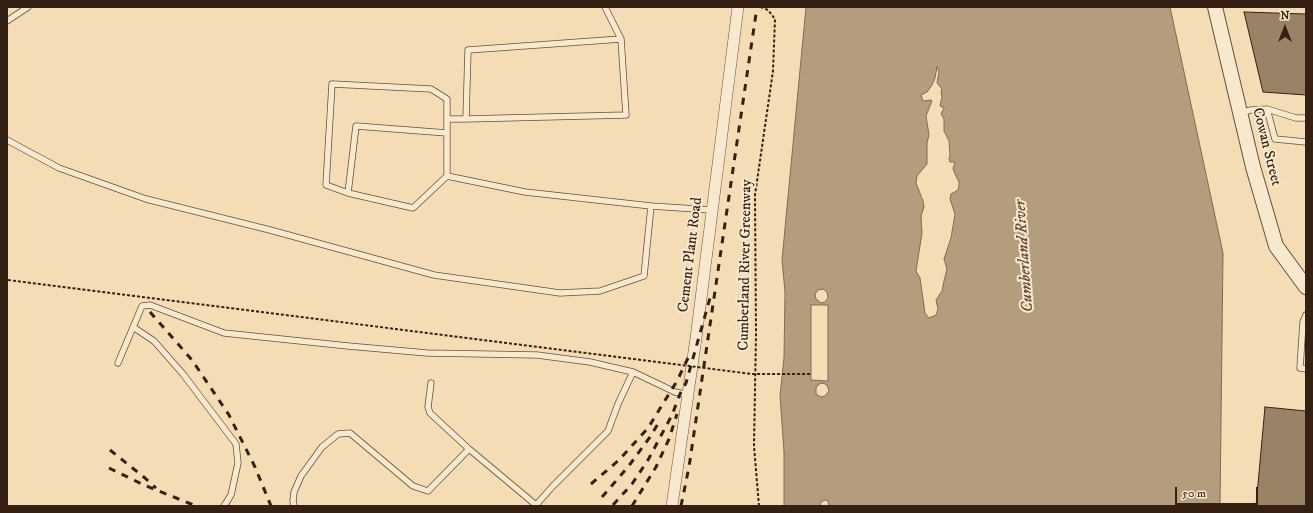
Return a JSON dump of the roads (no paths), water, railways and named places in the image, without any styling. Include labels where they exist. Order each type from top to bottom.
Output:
[{"type":"street","name":"Cement Plant Road","points":[[672,506],[688,395],[738,7]]},
{"type":"street","name":"Cowan Street","points":[[1215,7],[1252,167],[1276,246],[1306,287]]},
{"type":"lane","points":[[7,21],[28,7]]},
{"type":"lane","points":[[447,119],[626,115],[621,39],[605,7]]},
{"type":"lane","points":[[466,119],[468,50],[621,39]]},
{"type":"lane","points":[[332,84],[432,89],[447,98],[447,133],[448,176],[413,208],[348,193],[326,185],[332,84]]},
{"type":"lane","points":[[1239,113],[1267,109],[1296,118],[1306,118]]},
{"type":"lane","points":[[1267,109],[1275,139],[1306,142]]},
{"type":"lane","points":[[348,193],[356,126],[447,133]]},
{"type":"lane","points":[[7,140],[59,168],[146,199],[270,230],[434,275],[560,293],[600,291],[644,276],[651,206]]},
{"type":"lane","points":[[448,176],[525,192],[651,206],[712,210]]},
{"type":"lane","points":[[118,363],[142,306],[150,305],[224,333],[427,353],[537,354],[590,362],[633,372],[675,392],[688,395]]},
{"type":"lane","points":[[1306,315],[1303,322],[1300,368],[1306,369]]},
{"type":"lane","points":[[133,327],[154,341],[183,374],[236,444],[238,463],[231,495],[224,506]]},
{"type":"lane","points":[[431,383],[428,407],[430,413],[469,449],[537,505],[553,486],[608,431],[618,404],[633,372]]},
{"type":"lane","points":[[294,506],[294,492],[301,476],[322,447],[338,434],[350,433],[413,486],[428,492],[469,449]]},
{"type":"water","name":"Cumberland River","points":[[806,7],[1170,7],[1223,253],[1220,506],[829,506],[828,501],[825,500],[821,502],[820,506],[784,506],[784,452],[780,396],[784,358],[785,292],[782,260]],"holes":[[[937,67],[939,72],[937,83],[942,89],[940,106],[944,108],[941,114],[944,119],[944,131],[949,141],[949,159],[950,162],[955,162],[953,169],[959,185],[958,190],[951,194],[950,199],[955,214],[951,238],[944,259],[947,269],[942,291],[936,300],[938,309],[936,315],[929,318],[925,313],[920,278],[916,271],[922,233],[921,216],[924,207],[916,183],[917,176],[927,164],[927,143],[929,135],[926,116],[932,101],[923,101],[921,95],[927,92],[935,78]],[[823,289],[827,292],[828,298],[825,302],[821,303],[816,299],[815,294],[818,290]],[[811,305],[828,305],[828,381],[811,380]],[[823,383],[827,385],[829,391],[825,396],[821,397],[816,394],[816,388],[819,384]]]},
{"type":"railway","points":[[681,506],[689,467],[757,7]]},
{"type":"railway","points":[[613,505],[632,484],[648,460],[672,415],[686,383],[710,298]]},
{"type":"railway","points":[[150,312],[192,360],[229,415],[255,467],[271,506]]},
{"type":"railway","points":[[591,484],[619,460],[648,428],[677,381],[688,358]]},
{"type":"railway","points":[[632,506],[656,467],[669,439],[677,414]]},
{"type":"railway","points":[[602,497],[628,467],[659,422]]},
{"type":"railway","points":[[110,450],[156,488]]},
{"type":"railway","points":[[109,468],[144,485],[196,506]]}]
